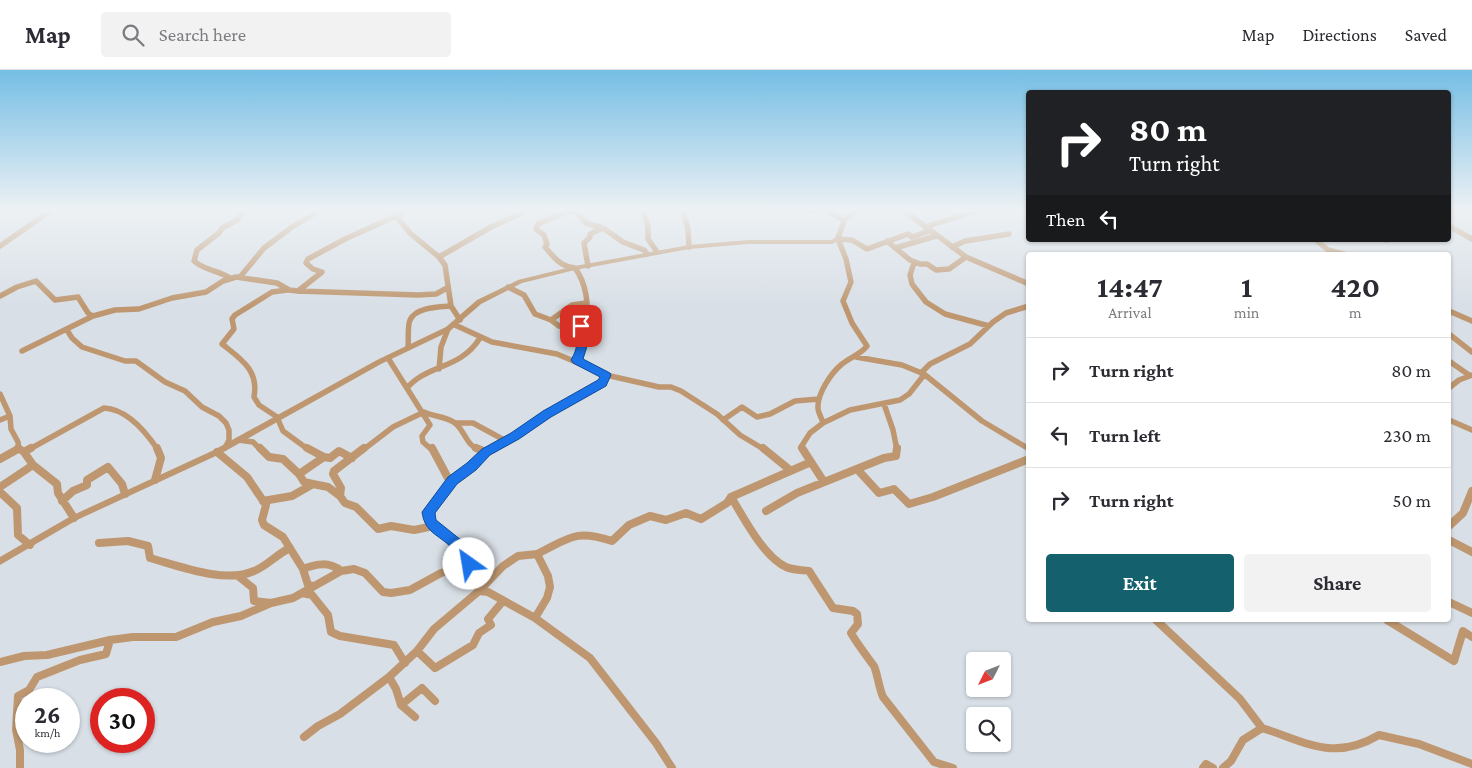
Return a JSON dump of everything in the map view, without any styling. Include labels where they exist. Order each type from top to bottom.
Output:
[{"type":"street","points":[[208,242],[200,247],[194,262],[203,269],[219,271],[230,278]]},
{"type":"street","points":[[240,277],[264,248],[272,242]]},
{"type":"street","points":[[298,291],[322,272],[306,263],[308,258],[340,242]]},
{"type":"street","points":[[420,242],[439,257],[445,265],[454,324],[441,347],[439,369]]},
{"type":"street","points":[[439,257],[465,242]]},
{"type":"street","points":[[546,242],[545,247],[552,253],[560,266],[563,268],[575,268]]},
{"type":"street","points":[[585,242],[584,243],[588,266]]},
{"type":"street","points":[[622,242],[644,250],[647,254]]},
{"type":"street","points":[[649,242],[657,252]]},
{"type":"street","points":[[689,242],[689,247]]},
{"type":"street","points":[[0,561],[74,518],[155,480],[174,474],[225,448],[278,417],[454,324],[479,302],[520,281],[575,268],[689,247],[757,242],[833,242]]},
{"type":"street","points":[[823,423],[818,408],[820,399],[841,364],[856,357],[867,346],[852,323],[843,302],[851,282],[846,268],[846,259],[839,242]]},
{"type":"street","points":[[855,242],[867,249],[886,242]]},
{"type":"street","points":[[888,242],[914,263],[927,264],[936,270],[955,265],[966,258]]},
{"type":"street","points":[[895,248],[917,242]]},
{"type":"street","points":[[944,242],[966,258],[1026,283]]},
{"type":"street","points":[[952,247],[968,242]]},
{"type":"street","points":[[1318,242],[1328,250],[1336,252]]},
{"type":"street","points":[[914,263],[910,275],[912,284],[926,302],[945,314],[989,326]]},
{"type":"street","points":[[575,268],[579,273],[586,303],[584,323],[576,332]]},
{"type":"street","points":[[22,351],[93,316],[115,310],[139,309],[172,298],[206,292],[230,278],[240,277],[277,284],[289,290]]},
{"type":"street","points":[[0,296],[17,287],[36,281],[55,300],[78,297],[93,316]]},
{"type":"street","points":[[508,287],[524,295],[529,300],[535,314],[576,332],[582,343],[581,351],[576,360]]},
{"type":"street","points":[[352,458],[341,451],[330,458],[324,458],[296,442],[292,435],[283,431],[278,417],[259,405],[254,397],[256,387],[248,364],[222,344],[234,329],[232,319],[272,292],[289,290],[418,295],[436,294],[448,288]]},
{"type":"street","points":[[551,320],[572,305],[586,303]]},
{"type":"street","points":[[408,348],[410,320],[415,314],[426,309],[451,306]]},
{"type":"street","points":[[824,482],[801,447],[810,433],[823,423],[843,413],[865,406],[892,402],[909,394],[930,364],[970,344],[1006,313],[1026,307]]},
{"type":"street","points":[[1451,311],[1472,322]]},
{"type":"street","points":[[454,324],[480,338],[505,345],[557,354],[576,360],[606,375],[644,384],[671,387],[717,414],[740,435],[768,452],[790,470]]},
{"type":"street","points":[[67,330],[72,338],[82,347],[125,361],[136,362],[165,382],[189,394],[202,406],[219,416],[226,423],[229,430],[229,440],[225,448]]},
{"type":"street","points":[[1451,336],[1472,352]]},
{"type":"street","points":[[407,388],[414,380],[455,363],[472,350],[480,338]]},
{"type":"street","points":[[856,357],[880,360],[922,374],[944,387],[968,410],[992,428],[1026,447]]},
{"type":"street","points":[[388,358],[424,412],[430,425],[422,439],[431,447],[448,478],[453,480]]},
{"type":"street","points":[[1451,362],[1471,375]]},
{"type":"street","points":[[480,591],[463,551],[434,526],[428,519],[428,512],[453,480],[472,466],[486,452],[547,414],[603,383],[606,375]]},
{"type":"street","points":[[1451,386],[1458,380],[1471,375]]},
{"type":"street","points":[[0,394],[10,416],[11,429],[21,450],[33,465],[56,484],[62,501],[74,518]]},
{"type":"street","points":[[723,420],[742,408],[757,417],[770,414],[796,401],[820,399]]},
{"type":"street","points":[[766,511],[797,493],[884,458],[892,458],[897,453],[889,414],[884,404]]},
{"type":"street","points":[[0,460],[104,408],[113,408],[122,413],[156,445],[161,455],[161,460],[154,476],[155,480]]},
{"type":"street","points":[[424,412],[432,416],[450,419],[456,423],[472,447],[486,452]]},
{"type":"street","points":[[340,496],[341,488],[333,474],[334,471],[393,427],[424,412]]},
{"type":"street","points":[[0,420],[10,416]]},
{"type":"street","points":[[1451,421],[1472,430]]},
{"type":"street","points":[[456,423],[473,423],[506,440]]},
{"type":"street","points":[[238,440],[253,442],[268,457],[283,459],[299,474],[304,482],[328,487],[340,496],[345,503],[356,508],[378,529],[392,526],[414,530],[434,526]]},
{"type":"street","points":[[217,452],[247,477],[263,501],[266,509],[262,520],[264,525],[283,538],[303,569],[308,585],[313,586]]},
{"type":"street","points":[[299,474],[324,458]]},
{"type":"street","points":[[857,469],[879,494],[894,489],[909,504],[933,497],[1026,460]]},
{"type":"street","points":[[304,737],[348,709],[389,678],[417,651],[434,629],[480,591],[503,566],[518,556],[537,554],[578,534],[594,535],[612,540],[628,525],[650,516],[666,520],[686,513],[700,519],[727,503],[731,498],[811,462]]},
{"type":"street","points":[[0,486],[33,465]]},
{"type":"street","points":[[62,501],[73,491],[87,485],[87,480],[108,467],[122,484],[125,494]]},
{"type":"street","points":[[263,501],[292,496],[313,484]]},
{"type":"street","points":[[0,492],[17,508],[18,535],[30,545]]},
{"type":"street","points":[[1451,524],[1463,513],[1472,492]]},
{"type":"street","points":[[731,498],[756,536],[782,565],[792,569],[810,571],[818,583],[821,593],[833,608],[853,611],[857,614],[858,624],[851,633],[864,655],[876,668],[878,686],[883,697],[934,762],[953,768]]},
{"type":"street","points":[[99,543],[128,541],[148,546],[150,558],[203,572],[238,576],[255,571],[280,552],[290,548]]},
{"type":"street","points":[[1451,541],[1472,552]]},
{"type":"street","points":[[535,618],[549,596],[548,577],[538,561],[537,554]]},
{"type":"street","points":[[303,569],[315,564],[324,564],[336,566],[341,571]]},
{"type":"street","points":[[0,662],[24,656],[47,655],[110,640],[133,637],[176,637],[213,622],[241,616],[271,603],[293,598],[341,571],[354,570],[365,573],[383,592],[391,593],[410,590],[440,573],[469,564]]},
{"type":"street","points":[[238,576],[253,588],[254,601],[271,603]]},
{"type":"street","points":[[480,591],[488,592],[535,618],[590,658],[651,736],[672,768]]},
{"type":"street","points":[[302,593],[312,595],[328,614],[332,632],[340,636],[394,645],[404,663]]},
{"type":"street","points":[[417,651],[435,668],[440,667],[473,645],[479,633],[491,625],[488,619],[503,601]]},
{"type":"street","points":[[1451,603],[1472,613]]},
{"type":"street","points":[[1158,622],[1240,699],[1262,728],[1309,745],[1342,750],[1359,746],[1379,735],[1419,744],[1472,764]]},
{"type":"street","points":[[1400,623],[1454,661],[1463,631],[1472,637]]},
{"type":"street","points":[[20,768],[20,750],[16,730],[18,696],[29,690],[37,677],[80,660],[106,654],[110,640]]},
{"type":"street","points":[[389,678],[396,689],[401,705],[415,717]]},
{"type":"street","points":[[401,705],[422,688],[435,701]]},
{"type":"street","points":[[1224,768],[1243,740],[1262,728]]},
{"type":"street","points":[[1203,768],[1206,764],[1213,768]]},
{"type":"route","points":[[469,564],[463,551],[457,544],[430,523],[428,512],[453,480],[472,466],[486,452],[515,436],[547,414],[603,383],[606,375],[576,360],[581,351],[582,343],[577,337],[576,332],[581,326]]}]
